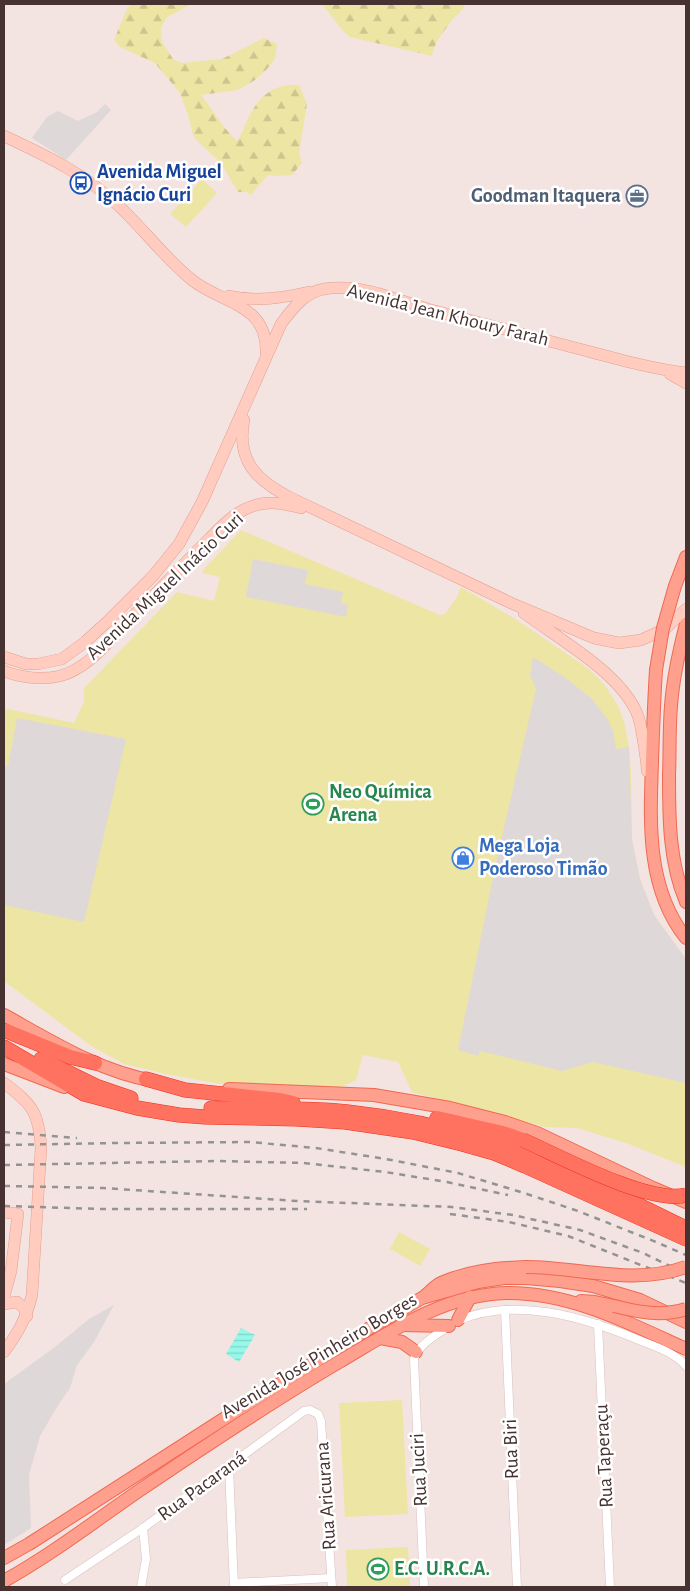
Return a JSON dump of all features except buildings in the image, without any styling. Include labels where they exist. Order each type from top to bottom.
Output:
[{"type":"highway","points":[[4,1030],[70,1057],[95,1062]]},
{"type":"highway","points":[[4,1036],[39,1058],[79,1079],[110,1092],[136,1099],[192,1107],[318,1109],[350,1112],[439,1127],[490,1142],[549,1165],[686,1228]]},
{"type":"highway","points":[[4,1048],[84,1094],[124,1106],[178,1115],[345,1122],[437,1137],[494,1153],[686,1239]]},
{"type":"highway","points":[[146,1079],[184,1090],[280,1100],[318,1109]]},
{"type":"highway","points":[[350,1112],[370,1111],[426,1116],[502,1133],[523,1140],[642,1191],[667,1196],[686,1195]]},
{"type":"main road","points":[[686,557],[674,586],[659,649],[649,750],[652,850],[657,874],[669,909],[686,938]]},
{"type":"main road","points":[[686,624],[677,659],[671,706],[669,795],[674,863],[678,884],[686,902]]},
{"type":"main road","points":[[4,1015],[53,1043],[95,1062],[146,1079],[231,1089],[374,1095],[450,1108],[505,1122],[537,1133],[686,1202]]},
{"type":"main road","points":[[4,1064],[84,1094]]},
{"type":"main road","points":[[422,1298],[440,1283],[473,1272],[502,1268],[552,1268],[611,1275],[660,1275],[686,1267]]},
{"type":"main road","name":"Avenida José Pinheiro Borges","points":[[5,1557],[373,1326],[422,1298],[478,1282],[504,1278],[560,1281],[593,1286],[640,1300],[686,1322]]},
{"type":"main road","name":"Avenida José Pinheiro Borges","points":[[4,1581],[280,1399],[401,1325],[444,1305],[487,1294],[550,1296],[574,1302],[686,1349]]},
{"type":"main road","points":[[401,1325],[453,1323],[470,1297]]},
{"type":"main road","points":[[574,1302],[583,1300],[664,1314],[686,1310]]},
{"type":"main road","points":[[380,1338],[402,1342],[416,1352]]},
{"type":"main road","points":[[18,1573],[25,1564],[26,1558],[22,1548]]},
{"type":"street","name":"Avenida Miguel Inácio Curi","points":[[4,136],[80,175],[100,189],[194,282],[250,312],[259,322],[266,341],[266,360],[190,524],[179,544],[153,576],[85,642],[62,658],[38,664],[26,664],[4,657]]},
{"type":"street","name":"Avenida Jean Khoury Farah","points":[[313,291],[339,288],[368,291],[435,311],[664,370],[686,373]]},
{"type":"street","name":"Avenida Miguel Inácio Curi","points":[[212,292],[237,298],[257,299],[285,298],[313,291]]},
{"type":"street","points":[[266,360],[285,318],[297,304],[313,291]]},
{"type":"street","name":"Avenida Jean Khoury Farah","points":[[664,370],[686,383]]},
{"type":"street","points":[[247,404],[242,439],[245,456],[253,471],[264,483],[274,490],[511,603],[594,638],[608,642],[628,642],[651,637],[671,624],[686,609]]},
{"type":"street","name":"Avenida Miguel Inácio Curi","points":[[4,671],[25,677],[46,678],[60,676],[76,669],[99,652],[228,521],[253,506],[268,503],[284,504],[328,516]]},
{"type":"street","points":[[511,603],[593,663],[615,682],[637,712],[649,750]]},
{"type":"street","points":[[4,1083],[24,1100],[35,1114],[40,1126],[41,1156],[32,1288],[26,1316],[18,1333],[4,1352]]},
{"type":"street","points":[[4,1212],[18,1214],[11,1271],[4,1296]]},
{"type":"street","points":[[4,1304],[17,1302],[24,1308],[26,1316]]},
{"type":"street","points":[[416,1352],[425,1343],[453,1323],[482,1313],[505,1310],[529,1311],[598,1324],[662,1350],[677,1357],[686,1365]]},
{"type":"street","name":"Rua Biri","points":[[505,1310],[517,1587]]},
{"type":"street","name":"Rua Taperaçu","points":[[598,1324],[610,1587]]},
{"type":"street","name":"Rua Juciri","points":[[416,1352],[414,1364],[424,1587]]},
{"type":"street","name":"Rua Pacaraná","points":[[141,1587],[146,1559],[143,1528],[304,1411],[310,1410]]},
{"type":"street","name":"Rua Aricurana","points":[[310,1410],[318,1414],[321,1421],[332,1587]]},
{"type":"street","points":[[229,1467],[234,1585],[331,1578]]},
{"type":"street","points":[[65,1580],[143,1528]]},
{"type":"green space","points":[[132,4],[191,4],[166,18],[161,28],[162,42],[173,59],[182,63],[222,59],[264,38],[277,44],[275,59],[255,80],[238,90],[201,95],[222,125],[237,141],[255,106],[265,95],[277,88],[299,85],[307,104],[299,153],[302,163],[292,175],[268,175],[251,195],[246,192],[238,192],[220,162],[194,138],[180,93],[155,63],[120,47],[114,40],[127,9]]},
{"type":"green space","points":[[322,4],[465,4],[440,37],[432,56],[350,37]]},
{"type":"green space","points":[[202,179],[217,193],[186,227],[170,214]]},
{"type":"green space","name":"Neo Química Arena","points":[[241,530],[440,615],[445,614],[457,597],[461,587],[517,620],[589,669],[605,685],[618,706],[624,721],[629,747],[632,840],[640,879],[654,915],[686,959],[686,1167],[626,1143],[577,1128],[545,1127],[412,1092],[398,1062],[363,1055],[356,1080],[337,1089],[220,1084],[124,1064],[91,1046],[4,981],[4,708],[74,723],[84,702],[84,688],[177,592],[214,601],[220,577],[202,573]]},
{"type":"green space","points":[[399,1232],[430,1249],[420,1266],[390,1249]]},
{"type":"green space","points":[[402,1400],[408,1514],[345,1517],[339,1403]]},
{"type":"green space","name":"E.C. U.R.C.A.","points":[[408,1547],[410,1587],[347,1587],[346,1550]]},
{"type":"shaded area","points":[[105,104],[111,110],[66,160],[32,138],[47,117],[58,111],[78,121],[97,112]]},
{"type":"shaded area","points":[[253,559],[308,570],[305,584],[343,592],[341,603],[348,605],[346,617],[246,597]]},
{"type":"shaded area","points":[[533,657],[566,678],[592,699],[608,720],[613,731],[616,749],[629,747],[632,840],[640,879],[654,915],[686,959],[686,1083],[593,1062],[562,1071],[480,1051],[478,1056],[458,1050],[497,858],[536,689],[530,675]]},
{"type":"shaded area","points":[[17,718],[126,739],[84,922],[4,905],[4,766],[8,766]]},
{"type":"shaded area","points":[[114,1305],[94,1342],[77,1365],[70,1388],[40,1436],[29,1475],[31,1528],[4,1545],[4,1384],[55,1347],[89,1319]]},
{"type":"water","points":[[241,1328],[255,1335],[239,1362],[226,1354]]},
{"type":"railway","points":[[4,1132],[77,1138]]},
{"type":"railway","points":[[4,1145],[250,1142],[316,1148],[386,1159],[458,1173],[524,1193],[578,1211],[686,1255]]},
{"type":"railway","points":[[4,1165],[216,1161],[304,1163],[385,1172],[447,1182],[508,1195]]},
{"type":"railway","points":[[4,1186],[103,1188],[297,1201],[452,1207],[513,1215],[580,1230],[643,1253],[686,1274]]},
{"type":"railway","points":[[4,1206],[102,1209],[307,1209]]},
{"type":"railway","points":[[450,1214],[509,1222],[568,1236],[686,1283]]},
{"type":"place","name":"Avenida Miguel Ignácio Curi","points":[[81,183]]},
{"type":"place","name":"Goodman Itaquera","points":[[637,196]]},
{"type":"place","name":"Neo Química Arena","points":[[313,804]]},
{"type":"place","name":"Mega Loja Poderoso Timão","points":[[463,858]]},
{"type":"place","name":"E.C. U.R.C.A.","points":[[378,1569]]}]
